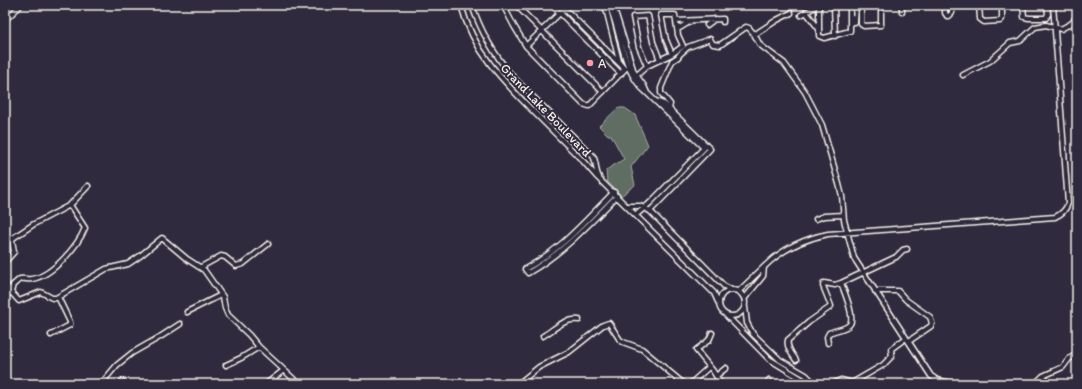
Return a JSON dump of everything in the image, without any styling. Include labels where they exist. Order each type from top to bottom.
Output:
[{"type":"street","points":[[5,20],[21,5]]},
{"type":"street","name":"Grand Lake Boulevard","points":[[461,5],[474,38],[495,72],[596,176],[714,293],[718,302]]},
{"type":"street","name":"Grand Lake Boulevard","points":[[472,5],[483,34],[503,65],[514,78],[593,156],[596,161],[596,172],[602,181]]},
{"type":"street","points":[[503,5],[526,46],[586,106],[590,105],[621,74],[625,68],[564,6],[560,13],[526,46]]},
{"type":"street","points":[[516,5],[603,92]]},
{"type":"street","points":[[552,5],[621,74]]},
{"type":"street","points":[[602,5],[606,9],[619,62]]},
{"type":"street","points":[[609,5],[625,57],[647,93],[710,149]]},
{"type":"street","points":[[613,5],[634,74]]},
{"type":"street","points":[[631,6],[642,5]]},
{"type":"street","points":[[801,15],[818,5],[820,38],[835,36],[850,31],[851,5]]},
{"type":"street","points":[[834,5],[835,36]]},
{"type":"street","points":[[851,5],[852,22],[856,20],[856,5]]},
{"type":"street","points":[[861,5],[861,24],[864,26],[881,25],[881,5]]},
{"type":"street","points":[[902,5],[902,12]]},
{"type":"street","points":[[945,5],[945,13],[949,16],[952,14],[952,5]]},
{"type":"street","points":[[979,5],[980,19],[984,22],[1002,19],[1002,5]]},
{"type":"street","points":[[1023,5],[1024,17],[1046,18],[1048,14],[1047,5]]},
{"type":"street","points":[[739,291],[776,255],[797,243],[814,236],[848,232],[1055,217],[1065,210],[1068,203],[1053,5]]},
{"type":"street","points":[[806,12],[819,30]]},
{"type":"street","points":[[754,34],[791,13]]},
{"type":"street","points":[[634,74],[672,54],[683,46],[675,15],[661,15],[666,40],[672,54]]},
{"type":"street","points":[[647,66],[639,47],[633,17],[648,16],[653,42],[660,60]]},
{"type":"street","points":[[963,75],[990,60],[1010,43],[1020,41],[1035,27],[1042,25],[1061,29],[1066,27],[1077,16]]},
{"type":"street","points":[[707,25],[715,19]]},
{"type":"street","points":[[676,21],[723,19],[723,22]]},
{"type":"street","points":[[678,29],[691,20]]},
{"type":"street","points":[[669,109],[670,104],[661,93],[661,88],[672,61],[688,47],[710,39],[713,44],[720,45],[746,27],[749,28],[760,45],[784,63],[805,92],[822,125],[839,184],[843,215],[854,258],[931,376],[937,380],[956,384]]},
{"type":"street","points":[[654,100],[664,104],[704,148],[710,149]]},
{"type":"street","points":[[650,211],[673,182],[704,148]]},
{"type":"street","points":[[636,215],[710,149]]},
{"type":"street","points":[[583,161],[591,164],[594,160],[593,156]]},
{"type":"street","points":[[5,262],[14,252],[13,238],[34,224],[70,205],[88,186]]},
{"type":"street","points":[[527,271],[543,265],[615,194]]},
{"type":"street","points":[[5,296],[11,292],[13,285],[20,279],[33,279],[51,269],[69,254],[85,228],[70,205]]},
{"type":"street","points":[[627,206],[644,207],[650,211],[724,286],[739,291],[745,298]]},
{"type":"street","points":[[816,220],[824,216],[843,215]]},
{"type":"street","points":[[5,283],[19,301],[41,292],[52,298],[58,297],[106,269],[123,266],[131,262],[162,238],[186,259],[201,267],[224,300],[226,313],[298,384]]},
{"type":"street","points":[[201,267],[221,256],[236,266],[243,264],[268,244]]},
{"type":"street","points":[[796,360],[787,343],[788,340],[831,306],[823,286],[824,283],[835,285],[840,283],[896,257],[903,250],[907,249]]},
{"type":"street","points":[[764,267],[763,276],[745,298],[744,307],[747,323],[753,334],[780,360],[806,375],[815,384]]},
{"type":"street","points":[[828,343],[827,337],[829,333],[850,325],[851,322],[851,314],[847,297],[840,283]]},
{"type":"street","points":[[730,289],[722,294],[718,302],[719,307],[769,359],[810,384]]},
{"type":"street","points":[[832,384],[841,380],[852,383],[883,365],[891,357],[891,348],[931,326],[932,322],[930,317],[906,300],[898,291],[875,291]]},
{"type":"street","points":[[187,312],[221,295]]},
{"type":"street","points":[[51,336],[70,325],[58,297]]},
{"type":"street","points":[[725,314],[734,316],[744,307]]},
{"type":"street","points":[[543,336],[562,322],[572,319],[579,320]]},
{"type":"street","points":[[518,384],[539,367],[569,352],[603,325],[609,323],[622,342],[642,348],[684,384]]},
{"type":"street","points":[[101,384],[117,365],[138,349],[180,324]]},
{"type":"street","points":[[712,333],[709,340],[696,350],[716,376],[720,384]]},
{"type":"street","points":[[226,365],[259,347]]},
{"type":"street","points":[[1035,384],[1043,376],[1063,367],[1069,359],[1077,354]]},
{"type":"street","points":[[690,384],[709,367]]},
{"type":"street","points":[[716,376],[726,368]]},
{"type":"street","points":[[266,384],[284,370]]},
{"type":"street","points":[[766,384],[769,380]]},
{"type":"green space","points":[[618,108],[625,108],[635,115],[648,145],[631,167],[635,185],[621,196],[607,181],[606,170],[624,159],[611,135],[608,135],[599,126]]},
{"type":"place","name":"A","points":[[590,63]]}]
